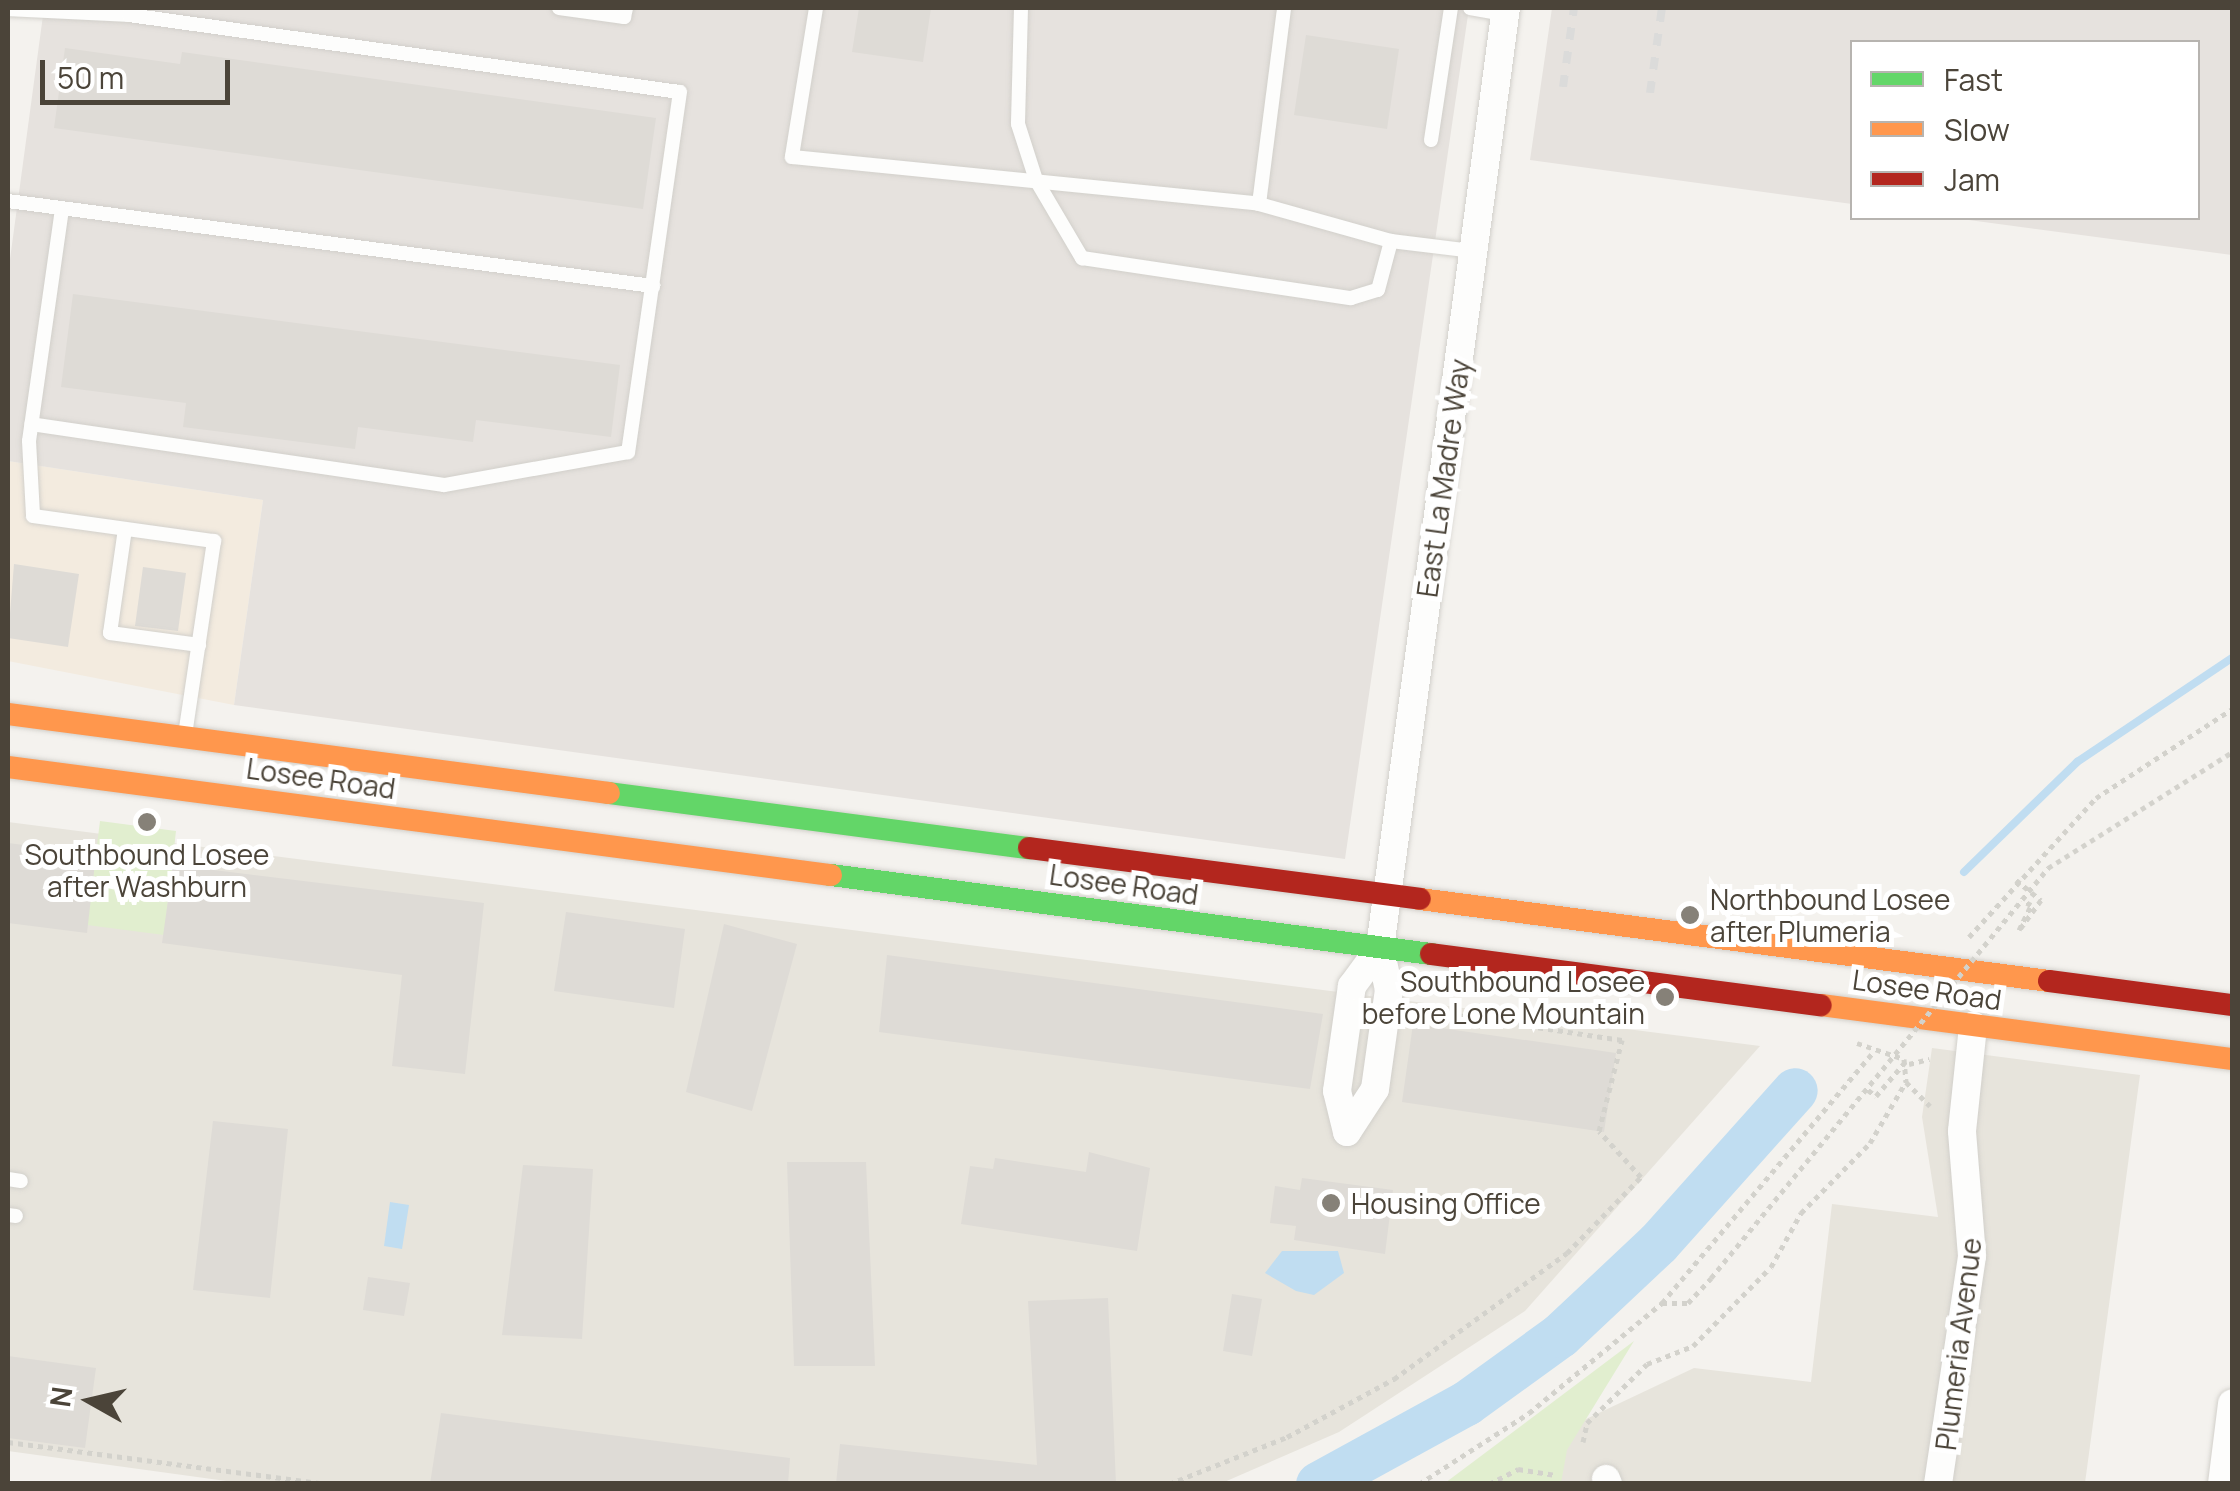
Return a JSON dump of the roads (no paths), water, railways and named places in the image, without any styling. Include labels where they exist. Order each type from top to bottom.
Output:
[{"type":"main road","name":"Losee Road","points":[[8,714],[2232,1006]]},
{"type":"main road","name":"Losee Road","points":[[8,767],[2232,1059]]},
{"type":"main road","points":[[1972,1026],[1993,1002],[2046,1006],[2133,992]]},
{"type":"street","name":"East La Madre Way","points":[[1380,948],[1352,986],[1337,1090],[1347,1132],[1375,1090],[1382,1043],[1389,990],[1380,948],[1505,10]]},
{"type":"street","name":"Plumeria Avenue","points":[[1938,1484],[1972,1256],[1962,1131],[1972,1026]]},
{"type":"street","points":[[2222,1484],[2232,1404]]},
{"type":"lane","points":[[559,8],[624,17],[626,8]]},
{"type":"lane","points":[[816,8],[792,156],[1259,204],[1390,241],[1473,251]]},
{"type":"lane","points":[[1021,8],[1018,124],[1036,180],[1067,244],[1110,266],[1351,298],[1378,290],[1390,241]]},
{"type":"lane","points":[[1259,204],[1284,8]]},
{"type":"lane","points":[[1431,140],[1451,8]]},
{"type":"lane","points":[[1470,8],[1505,10]]},
{"type":"lane","points":[[8,9],[128,15],[680,92],[628,452],[444,485],[31,424]]},
{"type":"lane","points":[[8,201],[653,286]]},
{"type":"lane","points":[[62,208],[31,424],[34,516],[214,541],[184,740]]},
{"type":"lane","points":[[125,529],[110,633],[199,645]]},
{"type":"lane","points":[[1344,1039],[1382,1043]]},
{"type":"water","points":[[390,1202],[409,1205],[402,1249],[384,1246]]},
{"type":"water","points":[[1282,1251],[1338,1251],[1344,1273],[1314,1295],[1296,1291],[1265,1273]]},
{"type":"waterway","points":[[1964,872],[2077,762],[2232,658]]},
{"type":"waterway","points":[[1318,1484],[1466,1403],[1560,1335],[1658,1243],[1795,1090]]},
{"type":"railway","points":[[1563,87],[1574,8]]},
{"type":"railway","points":[[1650,93],[1662,8]]},
{"type":"place","name":"Southbound Losee after Washburn","points":[[147,822]]},
{"type":"place","name":"Northbound Losee after Plumeria","points":[[1690,915]]},
{"type":"place","name":"Southbound Losee before Lone Mountain","points":[[1665,997]]},
{"type":"place","name":"Housing Office","points":[[1331,1203]]}]
